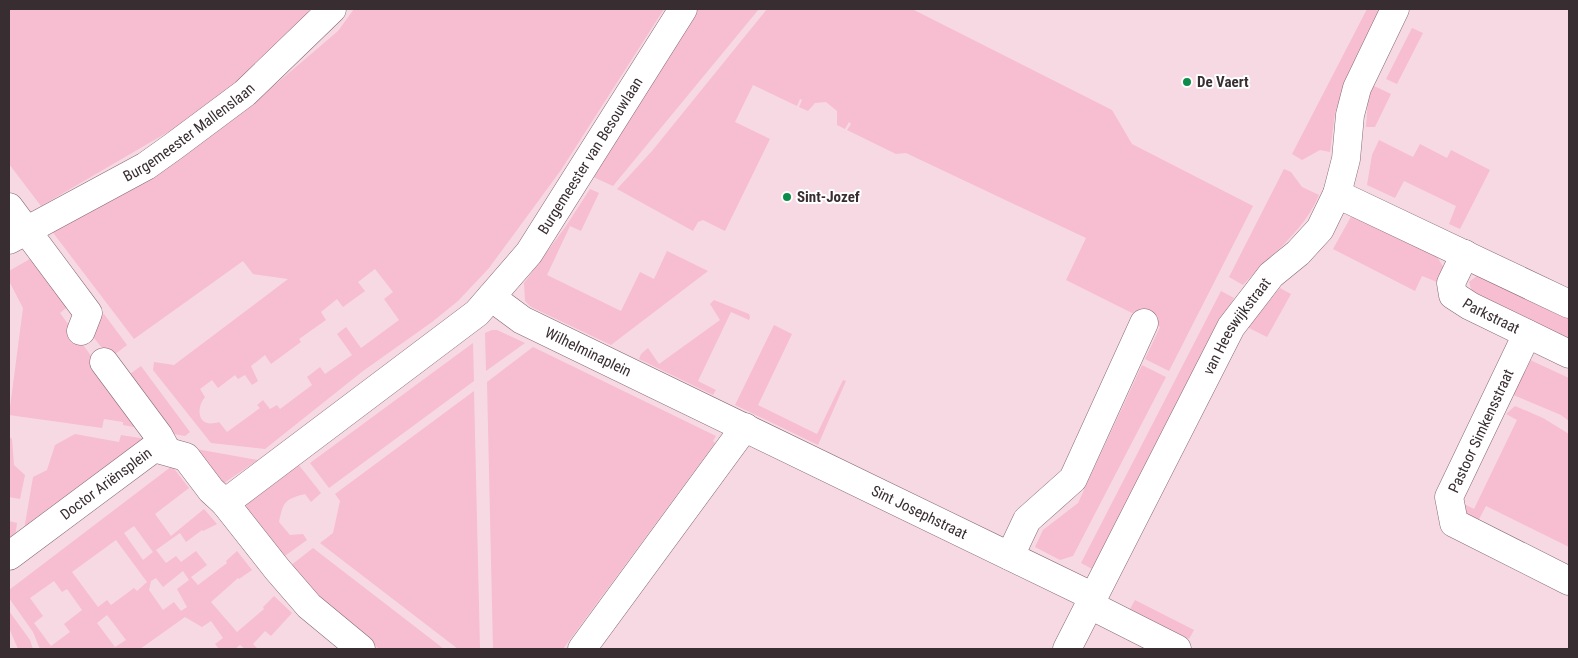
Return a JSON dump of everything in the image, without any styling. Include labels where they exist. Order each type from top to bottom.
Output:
[{"type":"street","name":"Burgemeester Mallenslaan","points":[[17,235],[146,166],[174,146],[245,93],[332,9]]},
{"type":"street","name":"Burgemeester van Besouwlaan","points":[[491,297],[529,253],[683,9]]},
{"type":"street","name":"van Heeswijkstraat","points":[[1067,649],[1231,327],[1271,275],[1298,253],[1320,229],[1337,194],[1346,160],[1350,114],[1356,88],[1395,9]]},
{"type":"street","points":[[1337,194],[1569,304]]},
{"type":"street","points":[[9,207],[17,235],[88,313],[81,332]]},
{"type":"street","name":"Parkstraat","points":[[1465,254],[1451,283],[1453,295],[1470,306],[1569,354]]},
{"type":"street","points":[[226,503],[477,313],[491,297]]},
{"type":"street","name":"Wilhelminaplein","points":[[491,297],[522,320],[744,427]]},
{"type":"street","points":[[1010,556],[1027,520],[1073,479],[1144,323]]},
{"type":"street","name":"Pastoor Simkensstraat","points":[[1528,334],[1449,498],[1454,523],[1569,581]]},
{"type":"street","name":"Doctor Ariënsplein","points":[[104,362],[159,436],[167,451]]},
{"type":"street","points":[[582,649],[744,427]]},
{"type":"street","name":"Sint Josephstraat","points":[[744,427],[1010,556],[1177,649]]},
{"type":"street","name":"Doctor Ariënsplein","points":[[9,556],[154,448],[167,451]]},
{"type":"street","points":[[167,451],[186,457],[211,490],[226,503],[277,569],[309,606],[361,649]]},
{"type":"shaded area","points":[[9,9],[309,9],[308,14],[235,84],[192,118],[41,206],[9,164]]},
{"type":"shaded area","points":[[354,9],[664,9],[561,170],[489,268],[458,301],[363,371],[265,449],[211,443],[153,370],[154,362],[174,365],[288,279],[253,274],[243,261],[134,339],[51,230],[213,132],[248,108],[338,31]],"holes":[[[375,269],[393,292],[384,299],[399,320],[361,348],[346,327],[337,334],[352,355],[325,374],[320,367],[307,377],[312,385],[280,409],[277,405],[270,409],[263,400],[257,405],[260,408],[227,432],[219,422],[207,423],[200,417],[200,407],[205,397],[200,389],[212,380],[218,388],[235,375],[238,379],[245,375],[252,385],[258,381],[251,366],[265,355],[271,364],[301,342],[299,339],[326,320],[321,312],[337,299],[343,307],[365,291],[358,282]]]},
{"type":"shaded area","points":[[695,9],[759,9],[613,186],[591,176]]},
{"type":"shaded area","points":[[767,9],[912,9],[1112,110],[1132,144],[1253,206],[1169,371],[1145,359],[1160,327],[1066,280],[1086,238],[906,153],[896,154],[847,130],[851,124],[849,122],[845,129],[837,125],[837,111],[826,102],[815,103],[808,111],[799,107],[802,100],[800,99],[797,106],[753,85],[735,122],[770,139],[725,231],[703,220],[698,222],[693,231],[617,189],[652,151]]},
{"type":"shaded area","points":[[1367,9],[1382,11],[1345,83],[1335,113],[1330,152],[1320,150],[1302,160],[1292,154]]},
{"type":"shaded area","points":[[1412,28],[1423,33],[1397,84],[1386,79]]},
{"type":"shaded area","points":[[1372,85],[1391,94],[1375,127],[1366,127],[1368,99]]},
{"type":"shaded area","points":[[1379,140],[1413,157],[1420,144],[1447,158],[1451,150],[1490,170],[1460,229],[1449,224],[1456,206],[1404,181],[1395,198],[1367,185],[1372,155]]},
{"type":"shaded area","points":[[1284,169],[1291,172],[1302,187],[1319,195],[1304,221],[1295,232],[1243,285],[1229,277]]},
{"type":"shaded area","points":[[590,189],[599,193],[581,231],[570,226],[547,275],[621,311],[640,272],[654,279],[667,251],[708,271],[611,345],[531,307],[525,301],[524,283],[566,226]]},
{"type":"shaded area","points":[[1353,213],[1436,255],[1444,268],[1442,284],[1422,276],[1415,291],[1333,249]]},
{"type":"shaded area","points":[[35,256],[71,304],[60,313],[144,429],[123,425],[123,422],[104,419],[102,428],[9,415],[23,308],[9,281],[9,271]]},
{"type":"shaded area","points":[[1478,275],[1569,318],[1569,341],[1472,292],[1469,282]]},
{"type":"shaded area","points":[[1280,288],[1291,294],[1267,337],[1247,327]]},
{"type":"shaded area","points":[[1221,291],[1234,298],[1094,570],[1081,563]]},
{"type":"shaded area","points":[[714,300],[749,314],[750,317],[749,320],[731,312],[698,381],[716,390],[713,395],[639,359],[641,354],[648,348],[659,364],[720,320],[710,304]]},
{"type":"shaded area","points":[[104,314],[127,345],[110,358],[86,328]]},
{"type":"shaded area","points":[[774,325],[792,334],[758,405],[817,434],[843,380],[846,381],[818,445],[735,405]]},
{"type":"shaded area","points":[[497,330],[525,343],[486,371],[485,333]]},
{"type":"shaded area","points":[[473,343],[474,381],[329,488],[310,463]]},
{"type":"shaded area","points":[[533,347],[716,436],[713,441],[715,443],[563,649],[493,649],[487,382]]},
{"type":"shaded area","points":[[1528,359],[1569,378],[1569,421],[1561,415],[1511,394]]},
{"type":"shaded area","points":[[1142,365],[1166,377],[1073,556],[1060,560],[1035,547],[1043,530],[1078,503]]},
{"type":"shaded area","points":[[141,366],[190,432],[185,436],[168,433],[127,376]]},
{"type":"shaded area","points":[[474,391],[480,649],[458,649],[320,543],[333,533],[340,501],[335,494]]},
{"type":"shaded area","points":[[1515,406],[1543,418],[1569,434],[1569,547],[1486,506],[1477,523],[1461,518],[1462,503],[1474,509],[1517,420],[1506,414]]},
{"type":"shaded area","points":[[75,434],[119,442],[121,435],[153,440],[23,536],[33,477],[47,470],[55,445]]},
{"type":"shaded area","points":[[9,436],[12,439],[14,465],[25,475],[20,499],[9,497]]},
{"type":"shaded area","points":[[196,449],[258,460],[224,483]]},
{"type":"shaded area","points":[[298,464],[321,493],[311,502],[305,494],[286,502],[279,522],[290,535],[303,534],[307,540],[282,558],[246,511],[247,502]]},
{"type":"shaded area","points":[[172,466],[189,488],[155,514],[171,536],[204,509],[217,524],[202,530],[186,542],[180,533],[156,550],[166,563],[176,556],[181,562],[196,551],[207,565],[191,577],[198,585],[227,563],[226,561],[237,551],[252,570],[238,578],[211,602],[237,632],[264,609],[263,607],[274,596],[292,613],[271,636],[265,631],[253,644],[258,649],[245,649],[240,645],[235,649],[219,649],[215,644],[223,638],[211,621],[202,627],[185,617],[140,649],[40,649],[33,632],[9,598],[9,590]],"holes":[[[134,526],[153,552],[143,560],[124,533]],[[116,540],[147,582],[137,591],[134,588],[111,605],[107,600],[98,607],[72,572]],[[183,571],[189,580],[177,589],[187,607],[181,611],[174,602],[163,610],[149,590],[151,581],[156,578],[163,587]],[[54,581],[62,592],[67,589],[82,610],[64,624],[70,632],[51,646],[34,623],[43,616],[30,598]],[[107,615],[126,640],[115,647],[97,623]]]},
{"type":"shaded area","points":[[9,521],[17,523],[14,544],[9,547]]},
{"type":"shaded area","points":[[313,548],[444,649],[379,649],[309,588],[290,566]]},
{"type":"shaded area","points":[[1135,600],[1194,630],[1189,639],[1130,609]]},
{"type":"shaded area","points":[[9,611],[30,640],[33,649],[18,649],[9,628]]},
{"type":"place","name":"De Vaert","points":[[1187,82]]},
{"type":"place","name":"Sint-Jozef","points":[[787,197]]}]
